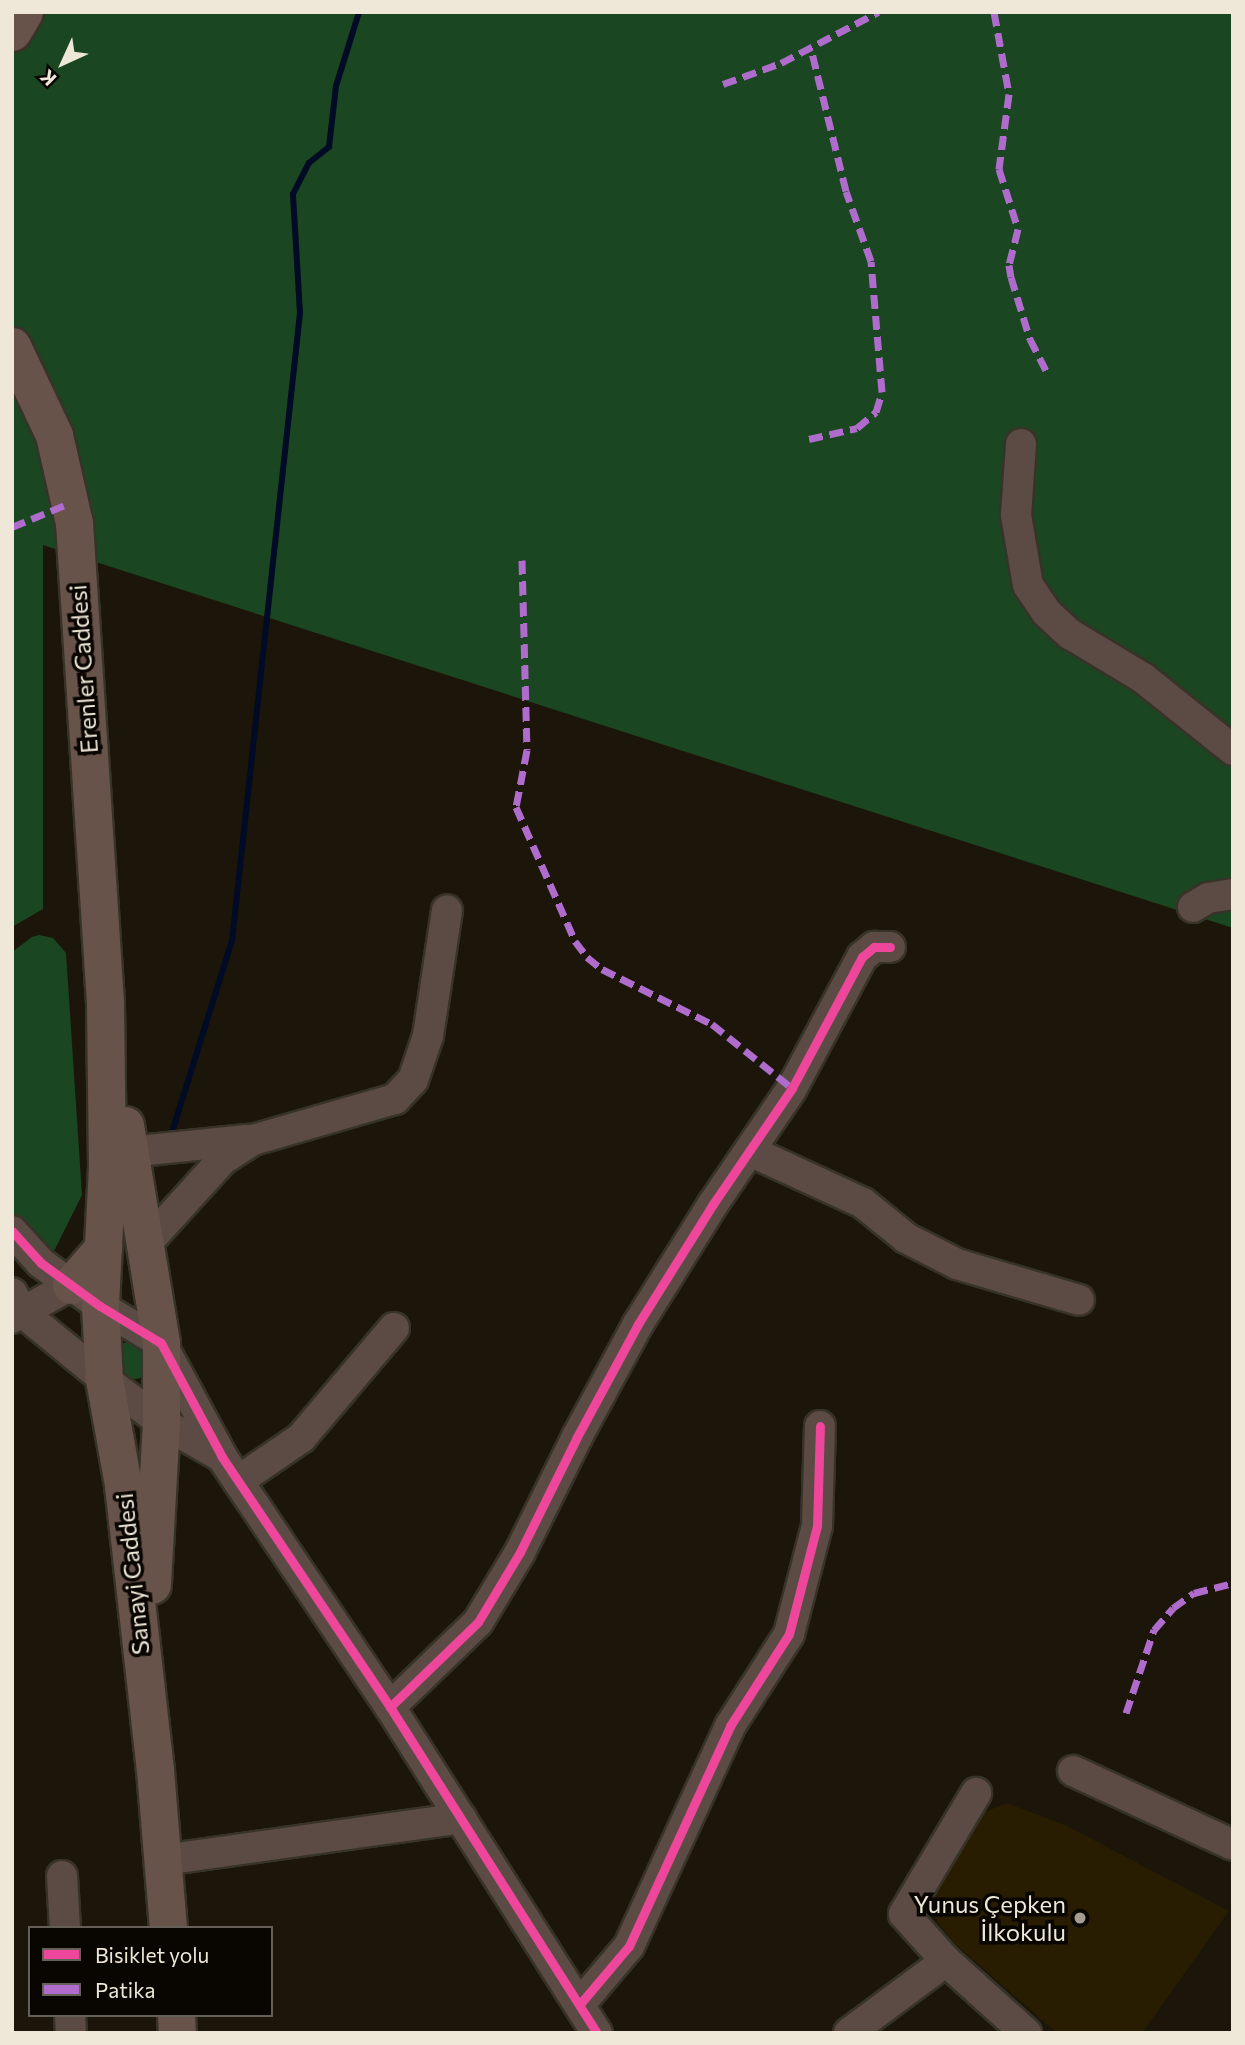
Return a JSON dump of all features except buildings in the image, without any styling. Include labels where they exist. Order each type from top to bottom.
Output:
[{"type":"main road","points":[[12,32],[24,12]]},
{"type":"main road","name":"Erenler Caddesi","points":[[12,346],[54,435],[74,523],[105,1003],[107,1166],[100,1306],[104,1379]]},
{"type":"main road","name":"Erenler Caddesi","points":[[105,1003],[161,1343]]},
{"type":"main road","points":[[71,1285],[103,1248]]},
{"type":"main road","name":"Sanayi Caddesi","points":[[155,1770],[152,1563],[161,1422],[161,1343]]},
{"type":"main road","name":"Sanayi Caddesi","points":[[104,1379],[123,1485],[155,1770],[168,1926]]},
{"type":"street","points":[[1021,444],[1016,515],[1028,585],[1040,603],[1070,634],[1143,678],[1233,750]]},
{"type":"street","points":[[1193,907],[1208,898],[1233,894]]},
{"type":"street","points":[[129,1152],[253,1140],[395,1099],[413,1080],[428,1036],[447,910]]},
{"type":"street","points":[[390,1707],[478,1622],[520,1552],[577,1437],[638,1324],[792,1088],[863,957],[874,947],[890,947]]},
{"type":"street","points":[[145,1245],[222,1160],[253,1140]]},
{"type":"street","points":[[750,1151],[863,1203],[906,1238],[957,1264],[1079,1300]]},
{"type":"street","points":[[12,1231],[41,1263],[100,1306],[161,1343],[230,1469],[390,1707],[597,2033]]},
{"type":"street","points":[[71,1285],[15,1308],[161,1422],[230,1469]]},
{"type":"street","points":[[230,1469],[301,1438],[394,1328]]},
{"type":"street","points":[[580,2004],[629,1946],[730,1726],[789,1634],[817,1526],[820,1426]]},
{"type":"street","points":[[1073,1771],[1233,1845]]},
{"type":"street","points":[[976,1793],[904,1914],[946,1961],[1026,2033]]},
{"type":"street","points":[[163,1860],[461,1818]]},
{"type":"street","points":[[62,1876],[65,1926]]},
{"type":"street","points":[[849,2033],[946,1961]]},
{"type":"shaded area","name":"Yunus Çepken İlkokulu","points":[[1007,1803],[1067,1826],[1229,1911],[1142,2033],[1057,2033],[954,1943],[937,1922],[929,1896],[982,1813]]},
{"type":"green space","points":[[12,12],[1233,12],[1233,928],[43,545],[43,909],[12,927]]},
{"type":"green space","points":[[39,935],[53,938],[66,953],[82,1195],[51,1257],[12,1218],[12,952]]},
{"type":"green space","points":[[134,1339],[142,1341],[144,1377],[132,1380],[123,1378],[112,1360],[119,1345]]},
{"type":"waterway","points":[[172,1132],[232,941],[300,313],[293,194],[309,163],[329,147],[336,86],[359,12]]},
{"type":"marked path","points":[[723,84],[781,63],[878,12]]},
{"type":"marked path","points":[[994,12],[1009,94],[999,169],[1018,229],[1009,265],[1030,339],[1048,374]]},
{"type":"marked path","points":[[809,439],[857,428],[876,412],[882,392],[871,261],[846,191],[811,48]]},
{"type":"marked path","points":[[12,527],[70,503]]},
{"type":"marked path","points":[[522,560],[527,750],[516,807],[575,941],[587,957],[602,969],[712,1024],[792,1088]]},
{"type":"marked path","points":[[1126,1713],[1154,1630],[1173,1608],[1194,1593],[1233,1583]]},
{"type":"cycle path","points":[[390,1707],[478,1622],[520,1552],[577,1437],[638,1324],[713,1204],[792,1088],[862,957],[874,947],[890,947]]},
{"type":"cycle path","points":[[12,1231],[41,1263],[100,1306],[161,1343],[222,1457],[390,1707],[597,2033]]},
{"type":"cycle path","points":[[580,2004],[629,1946],[730,1726],[789,1634],[817,1526],[820,1426]]},
{"type":"place","name":"Yunus Çepken İlkokulu","points":[[1080,1918]]}]
